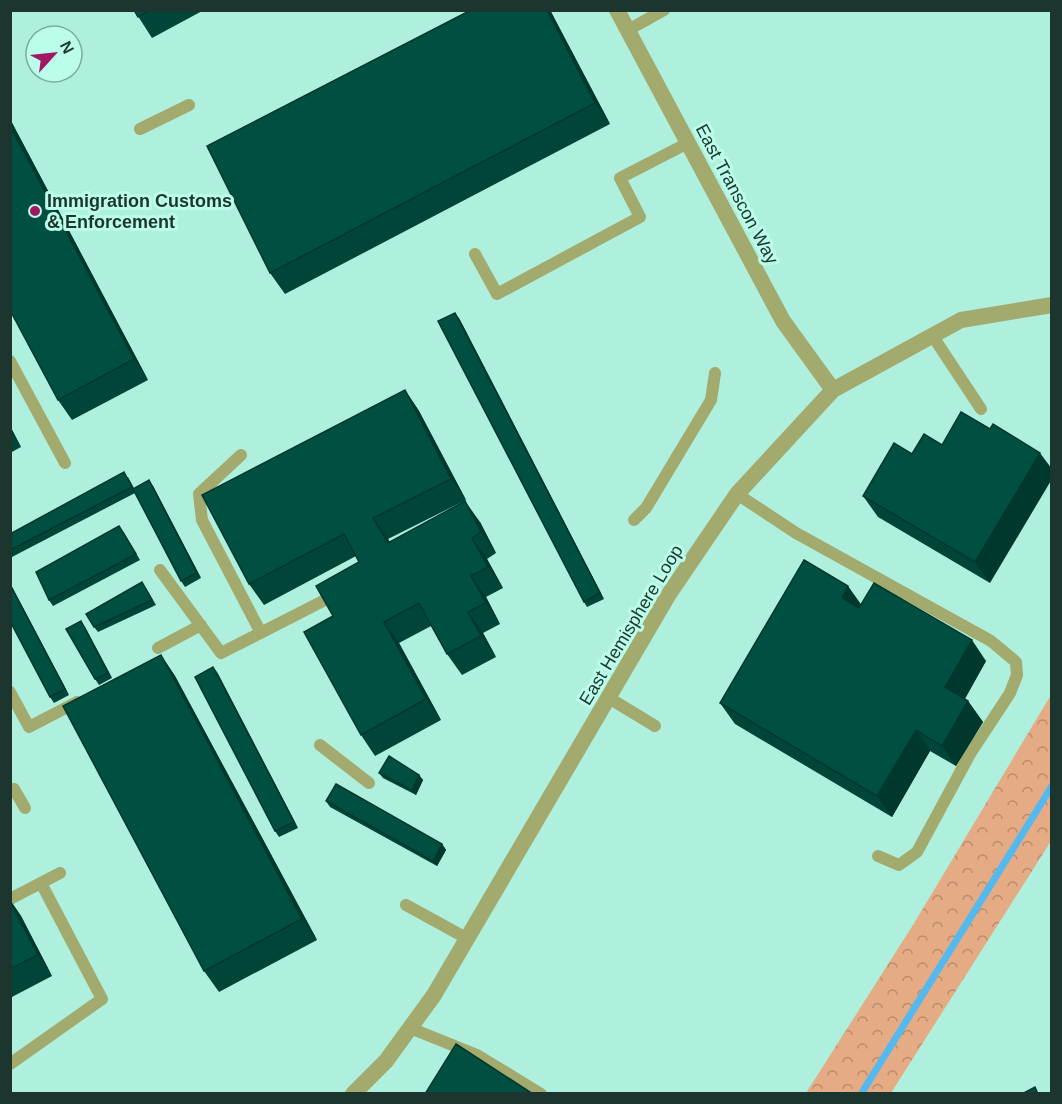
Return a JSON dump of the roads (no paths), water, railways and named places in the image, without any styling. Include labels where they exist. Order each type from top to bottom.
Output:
[{"type":"street","name":"East Transcon Way","points":[[617,10],[783,321],[832,390]]},
{"type":"street","name":"East Hemisphere Loop","points":[[353,1094],[386,1061],[434,994],[669,594],[736,494],[832,390],[961,320],[1052,305]]},
{"type":"lane","points":[[627,30],[664,10]]},
{"type":"lane","points":[[140,129],[189,105]]},
{"type":"lane","points":[[475,254],[497,294],[640,217],[620,178],[688,143]]},
{"type":"lane","points":[[932,335],[981,409]]},
{"type":"lane","points":[[10,361],[65,463]]},
{"type":"lane","points":[[634,520],[646,508],[711,400],[715,373]]},
{"type":"lane","points":[[241,455],[199,495],[202,519],[261,633]]},
{"type":"lane","points":[[736,494],[796,533],[991,640],[1016,662],[1017,675],[1010,693],[970,754],[917,852],[899,865],[878,856]]},
{"type":"lane","points":[[160,570],[221,653],[323,601]]},
{"type":"lane","points":[[158,648],[201,625]]},
{"type":"lane","points":[[10,692],[29,727],[83,699]]},
{"type":"lane","points":[[609,698],[655,726]]},
{"type":"lane","points":[[320,745],[369,783]]},
{"type":"lane","points":[[10,789],[14,789],[25,808]]},
{"type":"lane","points":[[10,899],[60,873]]},
{"type":"lane","points":[[10,1064],[102,999],[41,883]]},
{"type":"lane","points":[[406,905],[468,939]]},
{"type":"lane","points":[[410,1028],[477,1055],[541,1094]]},
{"type":"waterway","points":[[861,1094],[1052,786]]},
{"type":"place","name":"Immigration Customs & Enforcement","points":[[35,211]]}]
